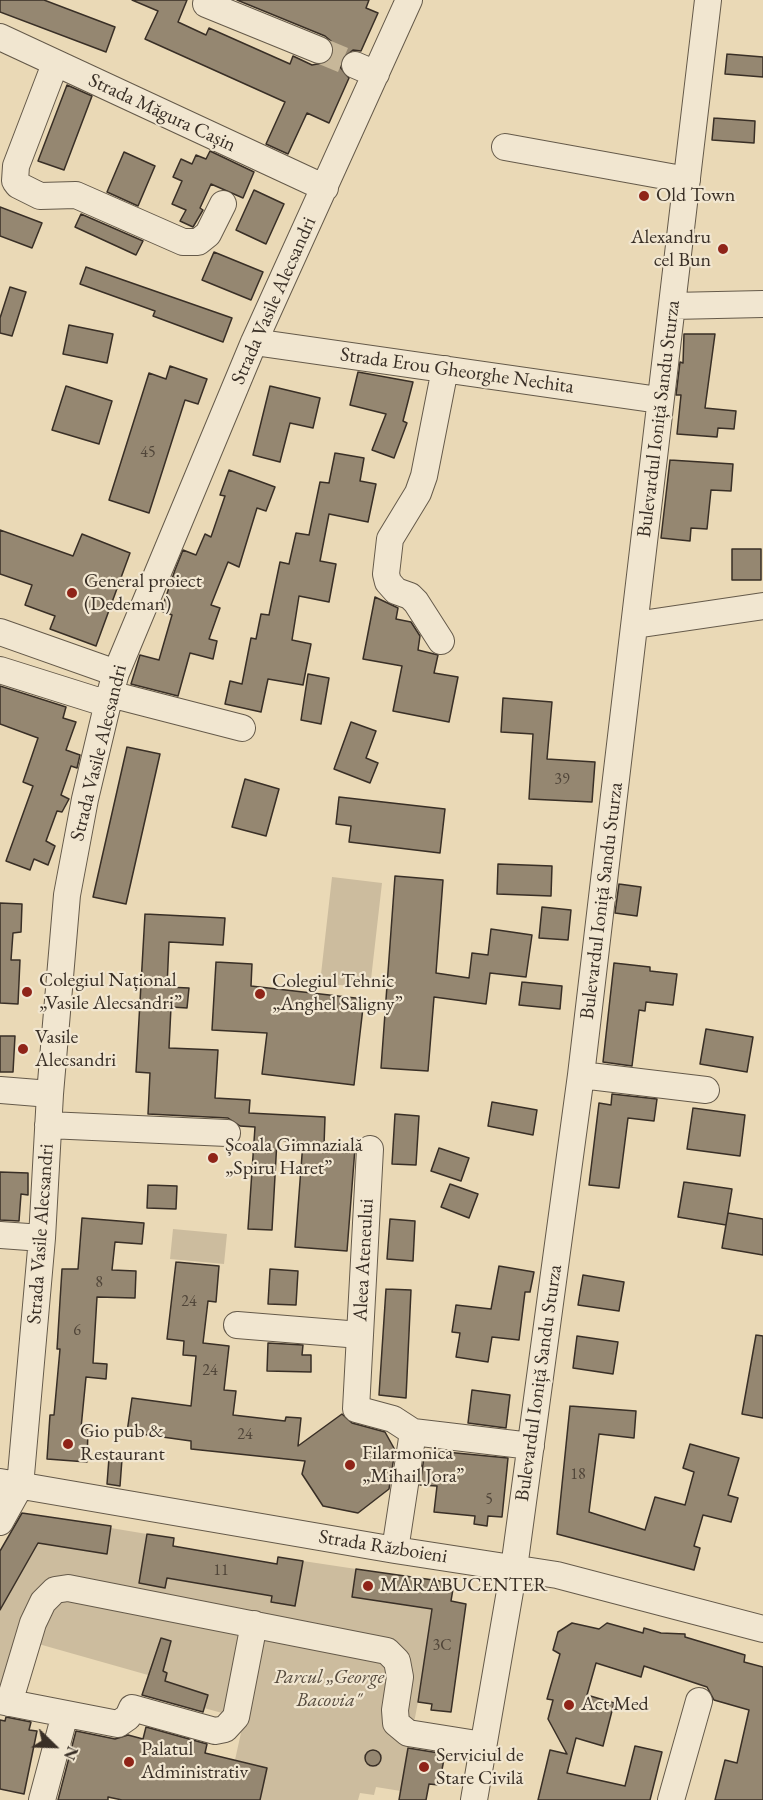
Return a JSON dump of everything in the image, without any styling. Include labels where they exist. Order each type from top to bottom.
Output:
[{"type":"street","points":[[207,0],[206,4],[319,50]]},
{"type":"street","name":"Strada Vasile Alecsandri","points":[[0,1522],[10,1484],[42,1238],[50,1094],[66,895],[85,799],[111,690],[254,342],[326,188],[365,69],[409,0]]},
{"type":"street","name":"Bulevardul Ioniță Sandu Sturza","points":[[474,1800],[514,1568],[580,1075],[708,0]]},
{"type":"street","name":"Strada Măgura Cașin","points":[[0,37],[326,188]]},
{"type":"street","points":[[56,64],[16,166],[15,181],[18,185],[40,196],[76,195],[183,242],[198,242],[208,234],[223,204]]},
{"type":"street","points":[[505,147],[687,180]]},
{"type":"street","points":[[672,306],[763,304]]},
{"type":"street","name":"Strada Erou Gheorghe Nechita","points":[[254,342],[659,400]]},
{"type":"street","points":[[441,641],[416,602],[410,596],[396,591],[388,582],[386,574],[390,539],[418,493],[424,476],[445,369]]},
{"type":"street","points":[[635,625],[763,606]]},
{"type":"street","points":[[0,632],[111,690]]},
{"type":"street","points":[[0,670],[111,690],[242,728]]},
{"type":"street","points":[[580,1075],[706,1090]]},
{"type":"street","points":[[0,1090],[50,1094]]},
{"type":"street","points":[[48,1125],[227,1133]]},
{"type":"street","name":"Aleea Ateneului","points":[[370,1149],[356,1409],[393,1419],[413,1432],[531,1446]]},
{"type":"street","points":[[0,1235],[42,1238]]},
{"type":"street","name":"Aleea Ateneului","points":[[237,1324],[360,1335]]},
{"type":"street","points":[[395,1550],[413,1432]]},
{"type":"street","name":"Strada Războieni","points":[[10,1484],[581,1580],[763,1629]]},
{"type":"street","points":[[254,1624],[236,1717],[225,1729],[215,1731],[132,1708],[128,1717],[118,1724],[4,1702],[43,1602],[55,1590],[68,1588],[86,1590],[254,1624],[387,1651],[397,1661],[400,1677],[395,1710],[396,1723],[408,1733],[483,1745]]},
{"type":"street","points":[[671,1800],[699,1701]]},
{"type":"street","points":[[42,1800],[66,1714]]},
{"type":"green space","points":[[332,877],[382,883],[370,988],[320,983]]},
{"type":"green space","points":[[173,1229],[227,1234],[224,1264],[170,1259]]},
{"type":"green space","name":"Parcul „George Bacovia\"","points":[[111,1528],[147,1534],[139,1583],[165,1588],[167,1578],[272,1596],[271,1602],[295,1606],[303,1561],[356,1569],[352,1597],[432,1609],[403,1780],[407,1792],[376,1787],[374,1795],[360,1793],[358,1800],[260,1800],[267,1768],[235,1760],[244,1719],[204,1708],[208,1695],[165,1681],[167,1673],[151,1668],[148,1675],[28,1641],[0,1701],[0,1610],[38,1543],[107,1553]]},
{"type":"building","points":[[0,0],[44,0],[115,27],[106,52],[0,12]]},
{"type":"building","points":[[132,0],[187,0],[178,22],[206,35],[209,28],[290,64],[293,56],[312,65],[328,62],[333,55],[331,41],[325,36],[237,0],[369,0],[366,8],[378,13],[361,51],[353,50],[342,59],[340,67],[349,78],[329,123],[307,113],[288,154],[266,144],[285,102],[145,39],[158,11]]},
{"type":"building","points":[[727,54],[763,57],[763,77],[725,74]]},
{"type":"building","points":[[67,85],[92,96],[64,170],[38,161]]},
{"type":"building","points":[[714,118],[755,121],[754,143],[712,140]]},
{"type":"building","points":[[210,151],[254,172],[243,198],[211,184],[200,208],[203,210],[193,227],[180,221],[186,210],[172,204],[182,181],[173,177],[181,159],[192,164],[196,155],[206,159]]},
{"type":"building","points":[[124,152],[155,166],[138,206],[107,192]]},
{"type":"building","points":[[254,190],[284,204],[266,244],[236,230]]},
{"type":"building","points":[[0,207],[42,223],[32,248],[0,236]]},
{"type":"building","points":[[81,214],[143,241],[136,255],[75,227]]},
{"type":"building","points":[[214,252],[263,272],[251,300],[202,280]]},
{"type":"building","points":[[86,267],[232,318],[223,342],[153,316],[155,311],[80,284]]},
{"type":"building","points":[[10,287],[26,292],[12,336],[0,333],[0,318]]},
{"type":"building","points":[[69,325],[113,334],[107,363],[63,354]]},
{"type":"building","points":[[684,334],[715,334],[705,408],[736,411],[734,429],[718,428],[717,437],[677,434],[681,395],[676,395],[680,362],[683,363]]},
{"type":"building","points":[[170,366],[207,379],[198,404],[185,400],[149,513],[109,500],[149,373],[166,379]]},
{"type":"building","points":[[358,372],[413,382],[403,421],[407,423],[394,458],[372,450],[386,414],[350,405]]},
{"type":"building","points":[[66,386],[112,401],[99,444],[52,430]]},
{"type":"building","points":[[270,386],[320,398],[313,428],[290,423],[280,462],[253,455]]},
{"type":"building","points":[[335,453],[364,458],[360,481],[376,484],[368,522],[329,514],[320,561],[336,564],[329,602],[299,596],[292,640],[311,644],[303,685],[268,679],[261,712],[225,704],[230,681],[242,684],[251,638],[256,639],[261,614],[269,615],[280,562],[289,564],[296,533],[309,535],[320,482],[329,483]]},
{"type":"building","points":[[670,460],[733,464],[731,491],[711,490],[707,529],[691,528],[690,541],[661,538]]},
{"type":"building","points":[[229,470],[275,487],[266,511],[257,508],[239,567],[228,562],[211,605],[220,608],[209,639],[217,641],[213,659],[190,653],[178,696],[131,684],[140,655],[159,660],[172,615],[161,611],[175,570],[183,550],[196,555],[205,534],[211,537],[225,496],[220,495]]},
{"type":"building","name":"General proiect (Dedeman)","points":[[0,530],[73,556],[82,534],[130,553],[96,646],[50,629],[55,616],[25,605],[32,585],[0,574]]},
{"type":"building","points":[[732,549],[761,549],[761,580],[732,580]]},
{"type":"building","points":[[375,597],[398,608],[396,619],[411,622],[420,636],[418,650],[438,655],[434,673],[458,677],[449,722],[393,711],[402,666],[363,659]]},
{"type":"building","points":[[308,674],[329,678],[321,724],[301,720]]},
{"type":"building","points":[[0,686],[66,707],[63,718],[76,722],[66,750],[80,755],[77,768],[71,766],[61,795],[69,799],[62,812],[57,811],[46,841],[55,846],[48,865],[34,859],[30,870],[6,861],[33,786],[23,782],[38,738],[0,724]]},
{"type":"building","points":[[503,698],[552,702],[547,759],[595,762],[592,802],[529,799],[533,734],[501,732]]},
{"type":"building","points":[[351,722],[376,731],[366,758],[378,763],[370,783],[334,769]]},
{"type":"building","points":[[127,747],[160,754],[126,904],[93,897]]},
{"type":"building","points":[[245,779],[279,789],[266,836],[232,827]]},
{"type":"building","points":[[339,797],[445,809],[440,853],[349,842],[351,826],[336,824]]},
{"type":"building","points":[[498,864],[552,866],[551,896],[497,894]]},
{"type":"building","points":[[395,876],[443,880],[436,973],[469,978],[472,953],[488,955],[491,929],[532,935],[526,977],[490,973],[486,1004],[434,997],[428,1071],[381,1068]]},
{"type":"building","points":[[619,884],[641,887],[637,916],[615,913]]},
{"type":"building","points":[[0,903],[22,904],[21,932],[13,933],[11,960],[20,960],[18,1004],[0,1003]]},
{"type":"building","points":[[542,907],[571,910],[568,940],[539,938]]},
{"type":"building","points":[[145,914],[225,918],[223,945],[169,942],[167,987],[189,988],[187,1008],[171,1007],[169,1048],[218,1050],[215,1098],[250,1100],[249,1113],[325,1117],[324,1146],[355,1148],[347,1251],[295,1247],[303,1142],[277,1140],[272,1230],[248,1229],[255,1127],[240,1126],[228,1118],[148,1114],[150,1073],[136,1072]]},
{"type":"building","points":[[216,962],[252,964],[251,986],[364,999],[354,1085],[262,1074],[267,1033],[212,1030]]},
{"type":"building","points":[[614,963],[650,967],[650,971],[677,974],[673,1005],[646,1002],[645,1011],[639,1010],[632,1066],[603,1062]]},
{"type":"building","points":[[522,982],[562,986],[560,1009],[519,1005]]},
{"type":"building","points":[[706,1029],[753,1037],[747,1072],[700,1064]]},
{"type":"building","points":[[0,1036],[15,1036],[13,1072],[0,1072]]},
{"type":"building","points":[[612,1094],[657,1099],[654,1121],[628,1118],[619,1188],[589,1185],[599,1103],[611,1105]]},
{"type":"building","points":[[492,1102],[537,1110],[533,1135],[488,1126]]},
{"type":"building","points":[[693,1108],[745,1115],[740,1156],[687,1149]]},
{"type":"building","points":[[395,1114],[419,1116],[416,1165],[392,1164]]},
{"type":"building","points":[[439,1148],[469,1158],[461,1181],[431,1171]]},
{"type":"building","points":[[0,1172],[28,1173],[28,1195],[21,1194],[19,1221],[0,1220]]},
{"type":"building","points":[[684,1182],[732,1189],[726,1225],[678,1217]]},
{"type":"building","points":[[450,1184],[478,1194],[469,1218],[441,1207]]},
{"type":"building","points":[[148,1185],[177,1186],[176,1209],[147,1208]]},
{"type":"building","points":[[728,1213],[763,1219],[763,1255],[722,1248]]},
{"type":"building","points":[[82,1218],[144,1223],[142,1244],[115,1242],[112,1270],[136,1271],[135,1298],[97,1297],[93,1363],[107,1364],[106,1379],[86,1377],[81,1428],[88,1429],[87,1462],[47,1459],[50,1415],[54,1415],[60,1349],[57,1349],[62,1269],[78,1269]]},
{"type":"building","points":[[390,1219],[415,1221],[413,1261],[387,1259]]},
{"type":"building","points":[[176,1262],[219,1266],[216,1302],[208,1301],[203,1343],[229,1346],[224,1390],[236,1391],[233,1415],[285,1421],[286,1417],[301,1418],[298,1446],[342,1414],[352,1423],[385,1432],[395,1450],[389,1489],[358,1513],[323,1506],[302,1474],[305,1461],[191,1449],[191,1441],[127,1432],[132,1398],[191,1406],[196,1356],[183,1355],[184,1341],[167,1339]]},
{"type":"building","points":[[499,1266],[534,1272],[530,1292],[525,1292],[519,1340],[492,1337],[488,1362],[456,1357],[460,1333],[452,1332],[456,1305],[491,1309]]},
{"type":"building","points":[[270,1269],[298,1271],[296,1305],[268,1304]]},
{"type":"building","points":[[583,1275],[624,1282],[619,1311],[578,1305]]},
{"type":"building","points":[[386,1289],[411,1290],[406,1398],[379,1395]]},
{"type":"building","points":[[756,1335],[763,1336],[763,1418],[742,1414]]},
{"type":"building","points":[[577,1336],[618,1342],[613,1374],[573,1368]]},
{"type":"building","points":[[268,1343],[303,1345],[302,1355],[311,1355],[311,1372],[267,1371]]},
{"type":"building","points":[[472,1390],[510,1395],[506,1428],[468,1423]]},
{"type":"building","points":[[570,1406],[636,1411],[634,1438],[599,1434],[589,1512],[645,1530],[655,1497],[685,1505],[694,1472],[683,1468],[690,1444],[739,1458],[728,1495],[738,1498],[731,1522],[703,1515],[694,1546],[700,1548],[694,1570],[557,1534]]},
{"type":"building","points":[[425,1450],[508,1458],[502,1517],[488,1516],[487,1526],[474,1524],[475,1516],[434,1512],[437,1486],[420,1485]]},
{"type":"building","points":[[109,1458],[122,1459],[120,1486],[107,1484]]},
{"type":"building","points":[[22,1513],[111,1526],[107,1554],[38,1543],[0,1610],[0,1551]]},
{"type":"building","points":[[147,1534],[174,1538],[173,1546],[277,1564],[278,1557],[303,1561],[295,1606],[271,1602],[272,1596],[167,1578],[165,1588],[139,1583]]},
{"type":"building","points":[[356,1569],[454,1583],[451,1601],[466,1604],[451,1712],[431,1710],[432,1704],[418,1702],[432,1609],[352,1597]]},
{"type":"building","points":[[572,1623],[599,1629],[607,1623],[643,1633],[644,1628],[661,1633],[685,1634],[685,1637],[745,1655],[744,1662],[763,1667],[763,1800],[715,1800],[725,1760],[737,1763],[749,1710],[714,1700],[707,1687],[644,1666],[641,1677],[596,1663],[587,1695],[614,1703],[603,1746],[576,1738],[567,1773],[625,1786],[635,1746],[662,1752],[650,1800],[538,1800],[550,1750],[567,1754],[548,1719],[553,1700],[547,1699],[560,1654],[553,1650],[558,1632]]},
{"type":"building","points":[[161,1638],[171,1641],[163,1671],[167,1673],[165,1681],[208,1695],[203,1712],[142,1695]]},
{"type":"building","points":[[6,1717],[31,1722],[29,1730],[37,1731],[24,1794],[0,1789],[0,1720],[5,1721]]},
{"type":"building","name":"Palatul Administrativ","points":[[146,1727],[207,1744],[205,1753],[267,1768],[260,1800],[122,1800],[108,1797],[108,1800],[58,1800],[76,1731],[115,1739],[128,1735],[143,1739]]},
{"type":"building","name":"Serviciul de Stare Civilă","points":[[408,1748],[445,1754],[439,1785],[429,1784],[426,1800],[399,1800]]},
{"type":"building","points":[[373,1750],[379,1752],[381,1758],[379,1764],[373,1766],[367,1764],[365,1758],[367,1752]]},
{"type":"tunnel","points":[[319,50],[355,65]]},
{"type":"place","name":"Old Town","points":[[644,196]]},
{"type":"place","name":"Alexandru cel Bun","points":[[723,249]]},
{"type":"place","name":"General proiect (Dedeman)","points":[[72,593]]},
{"type":"place","name":"Colegiul Național „Vasile Alecsandri”","points":[[27,992]]},
{"type":"place","name":"Colegiul Tehnic „Anghel Saligny”","points":[[260,994]]},
{"type":"place","name":"Vasile Alecsandri","points":[[23,1049]]},
{"type":"place","name":"Școala Gimnazială „Spiru Haret”","points":[[213,1158]]},
{"type":"place","name":"Gio pub & Restaurant","points":[[68,1444]]},
{"type":"place","name":"Filarmonica „Mihail Jora”","points":[[350,1465]]},
{"type":"place","name":"MARABUCENTER","points":[[368,1586]]},
{"type":"place","name":"Act Med","points":[[569,1705]]},
{"type":"place","name":"Palatul Administrativ","points":[[129,1762]]},
{"type":"place","name":"Serviciul de Stare Civilă","points":[[424,1767]]}]
